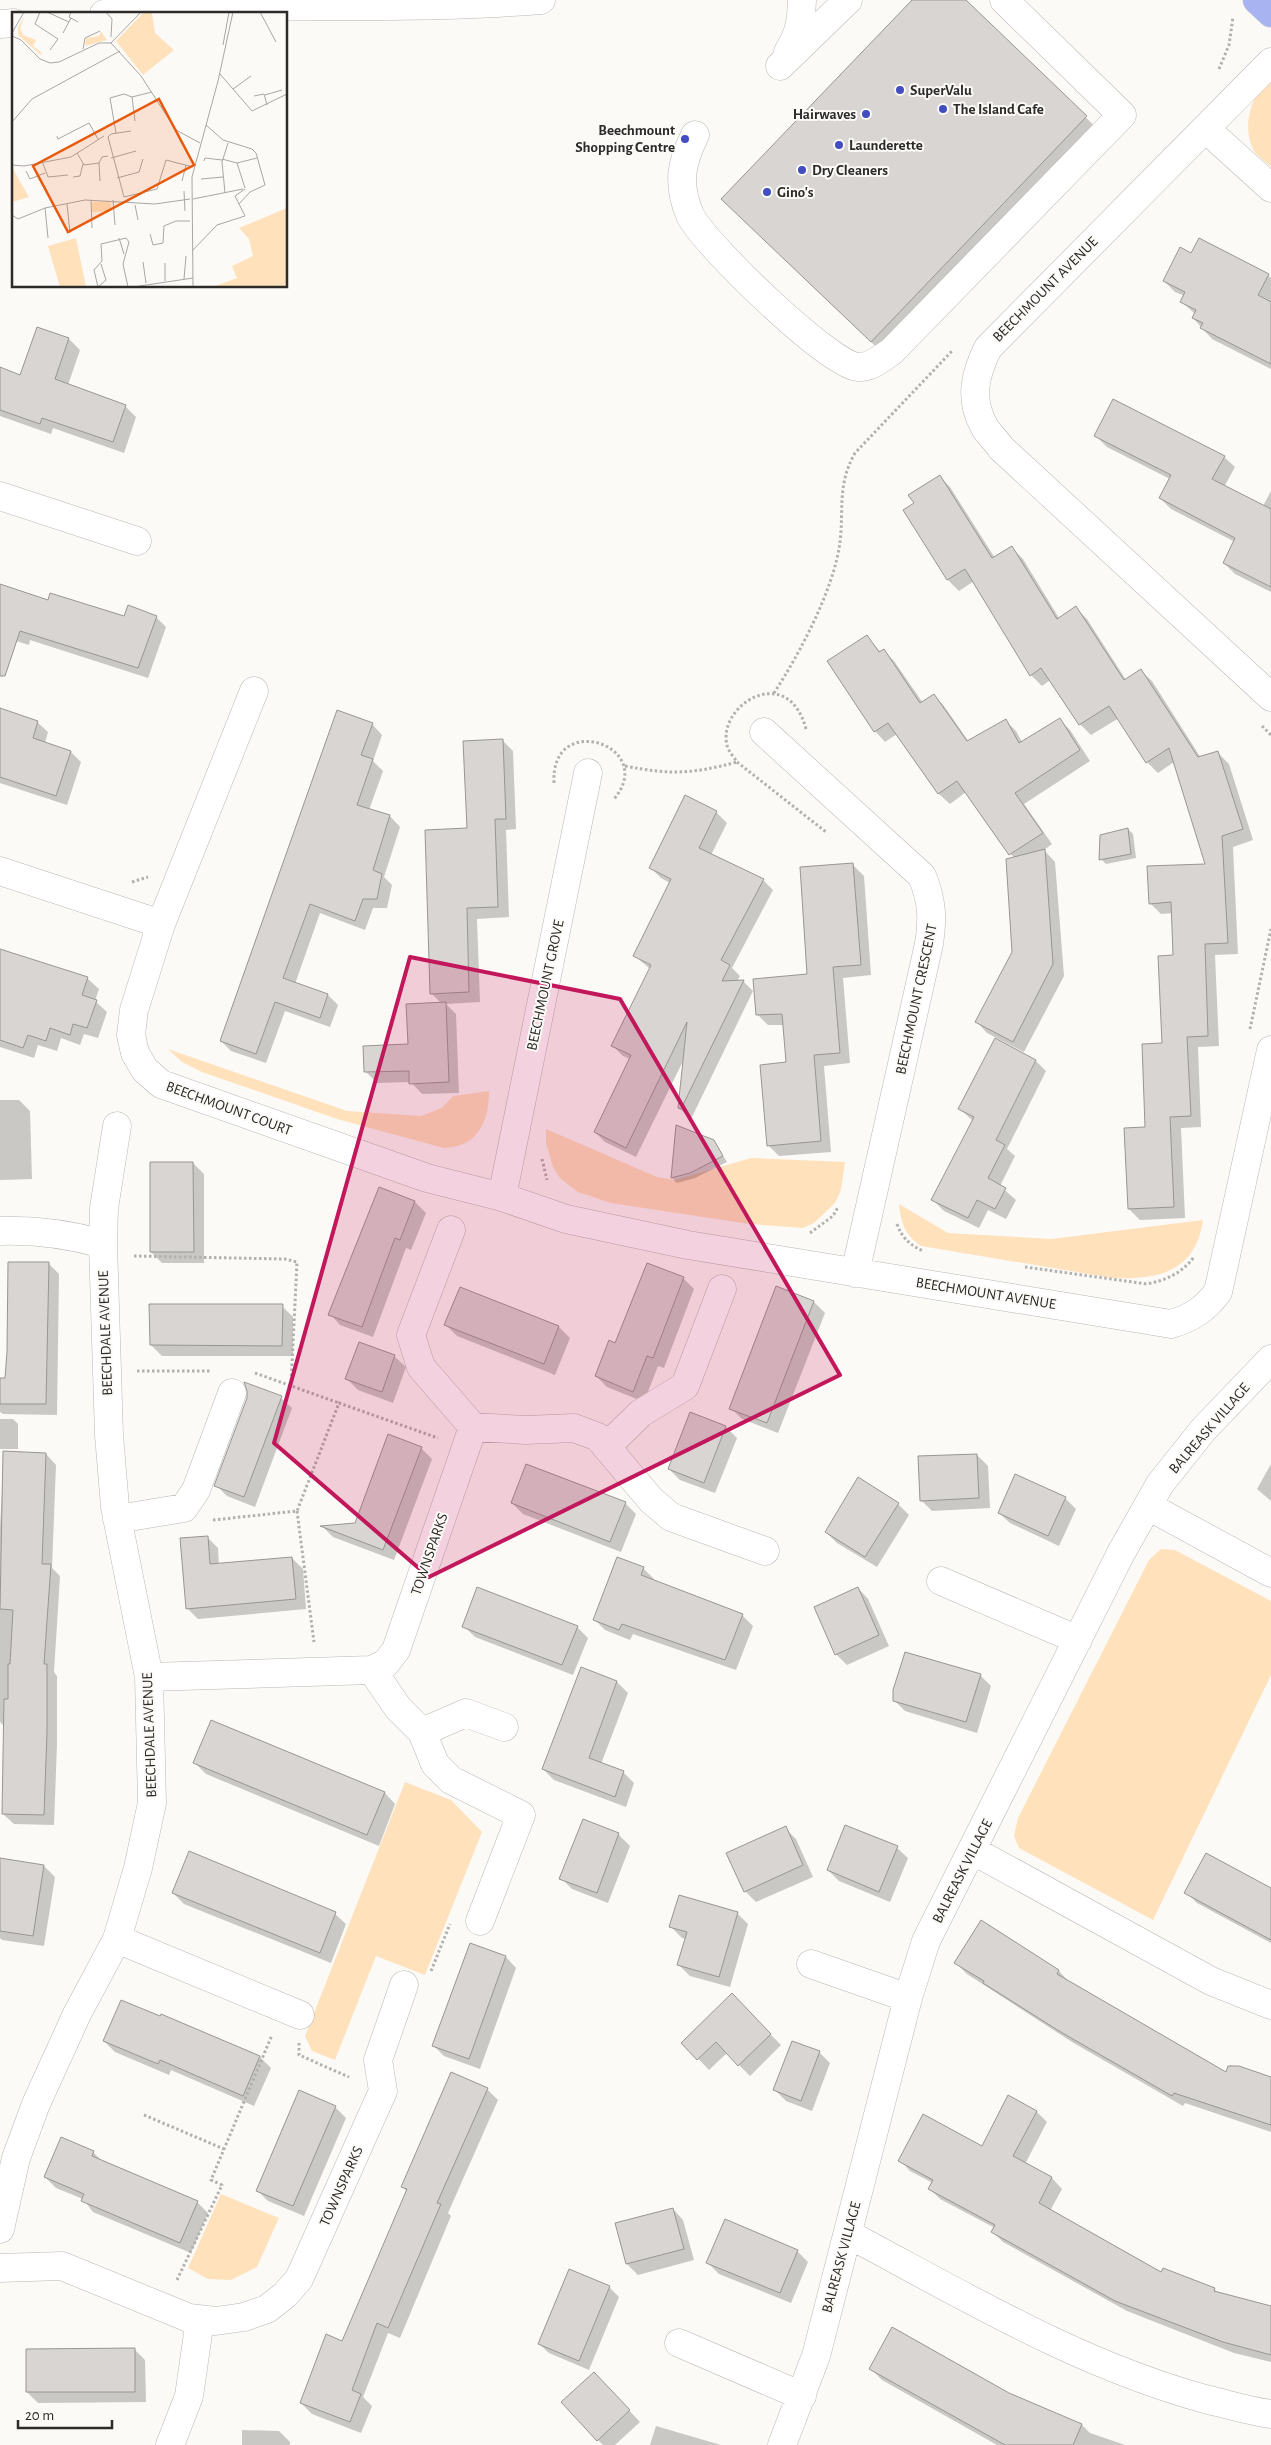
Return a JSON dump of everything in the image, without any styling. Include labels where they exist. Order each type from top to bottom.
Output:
[{"type":"main road","points":[[1258,0],[1271,13]]},
{"type":"street","points":[[125,12],[166,8],[483,5],[542,0]]},
{"type":"street","points":[[799,3],[799,34],[780,66],[848,0]]},
{"type":"street","points":[[695,135],[686,153],[681,174],[684,194],[691,216],[705,236],[791,323],[847,364],[859,367],[872,364],[892,351],[1122,115],[1004,0]]},
{"type":"street","name":"BEECHMOUNT AVENUE","points":[[1271,62],[988,348],[977,370],[974,388],[976,408],[984,427],[1001,448],[1271,698]]},
{"type":"street","points":[[1206,129],[1271,188]]},
{"type":"street","points":[[0,496],[137,541]]},
{"type":"street","name":"BEECHMOUNT COURT","points":[[254,691],[161,924],[134,1010],[131,1035],[135,1053],[145,1070],[161,1084],[427,1178],[502,1197]]},
{"type":"street","name":"BEECHMOUNT CRESCENT","points":[[764,732],[922,876],[930,892],[933,915],[929,944],[855,1273]]},
{"type":"street","name":"BEECHMOUNT GROVE","points":[[502,1197],[588,773]]},
{"type":"street","points":[[0,871],[161,924]]},
{"type":"street","name":"BEECHMOUNT AVENUE","points":[[502,1197],[566,1219],[688,1245],[1171,1324],[1188,1319],[1206,1308],[1218,1292],[1271,1050]]},
{"type":"street","name":"BEECHDALE AVENUE","points":[[0,2229],[16,2158],[36,2104],[77,2014],[117,1939],[138,1868],[152,1803],[149,1677],[118,1519],[109,1435],[103,1250],[104,1208],[117,1126]]},
{"type":"street","points":[[0,1231],[35,1230],[71,1235],[103,1250]]},
{"type":"street","points":[[451,1230],[411,1335],[421,1366],[470,1438],[526,1430],[574,1428],[598,1437],[651,1500],[670,1517],[765,1552]]},
{"type":"street","points":[[606,1447],[641,1413],[685,1386],[722,1289]]},
{"type":"street","name":"BALREASK VILLAGE","points":[[782,2445],[816,2356],[908,1998],[926,1942],[1121,1553],[1160,1484],[1202,1430],[1271,1359]]},
{"type":"street","points":[[118,1519],[184,1508],[196,1490],[232,1393]]},
{"type":"street","name":"TOWNSPARKS","points":[[372,1670],[386,1663],[396,1650],[470,1438]]},
{"type":"street","points":[[1148,1506],[1271,1573]]},
{"type":"street","points":[[942,1581],[1078,1640]]},
{"type":"street","points":[[149,1677],[372,1670],[398,1708],[422,1732],[434,1764],[451,1780],[521,1815],[480,1921]]},
{"type":"street","points":[[422,1732],[466,1713],[504,1727]]},
{"type":"street","points":[[972,1850],[1211,1981],[1271,2005]]},
{"type":"street","points":[[117,1939],[292,2012]]},
{"type":"street","points":[[811,1964],[908,1998]]},
{"type":"street","points":[[383,2091],[378,2060],[404,1985]]},
{"type":"street","name":"TOWNSPARKS","points":[[0,2268],[62,2266],[163,2308],[200,2320],[216,2321],[244,2317],[267,2309],[285,2296],[299,2279],[383,2091]]},
{"type":"street","points":[[848,2234],[1036,2334],[1113,2370],[1175,2391],[1254,2412],[1271,2414]]},
{"type":"street","points":[[170,2445],[189,2396],[200,2320]]},
{"type":"street","points":[[679,2343],[802,2396]]},
{"type":"path","points":[[808,737],[801,713],[790,700],[774,693],[762,694],[746,701],[736,712],[727,731],[727,746],[737,762],[830,835]]},
{"type":"path","points":[[554,788],[554,770],[558,758],[570,744],[594,741],[607,746],[619,756],[625,766],[622,790],[613,800]]},
{"type":"path","points":[[625,766],[655,772],[688,773],[737,762]]},
{"type":"path","points":[[126,882],[140,881],[149,877],[153,870]]},
{"type":"path","points":[[1249,1032],[1271,929]]},
{"type":"path","points":[[540,1149],[545,1177],[549,1183]]},
{"type":"path","points":[[802,1234],[809,1234],[833,1216],[842,1200]]},
{"type":"path","points":[[896,1220],[900,1234],[910,1244],[922,1251],[931,1253]]},
{"type":"path","points":[[103,1250],[285,1259],[297,1262],[291,1385]]},
{"type":"path","points":[[1019,1266],[1147,1284],[1166,1280],[1182,1271],[1196,1254]]},
{"type":"path","points":[[318,1672],[297,1511],[339,1402],[470,1438]]},
{"type":"path","points":[[209,1520],[297,1511]]},
{"type":"path","points":[[404,1985],[422,1991],[455,1912],[480,1921]]},
{"type":"path","points":[[292,2012],[299,2055],[383,2091]]},
{"type":"path","points":[[163,2308],[222,2185],[211,2180],[224,2149],[292,2012]]},
{"type":"path","points":[[144,2115],[224,2149]]},
{"type":"highlighted area","points":[[410,957],[620,999],[840,1375],[429,1577],[274,1443]]},
{"type":"shaded area","points":[[1271,77],[1271,167],[1254,151],[1250,142],[1248,122],[1253,101]]},
{"type":"shaded area","points":[[168,1049],[347,1111],[421,1116],[442,1108],[453,1096],[489,1091],[487,1112],[484,1122],[473,1137],[465,1143],[444,1148],[337,1119],[202,1072],[182,1062]]},
{"type":"shaded area","points":[[546,1129],[657,1177],[675,1180],[751,1158],[845,1162],[841,1190],[835,1203],[814,1223],[803,1228],[749,1224],[611,1203],[578,1192],[560,1178],[553,1167],[546,1143]]},
{"type":"shaded area","points":[[899,1204],[948,1233],[1051,1239],[1203,1220],[1199,1238],[1183,1262],[1159,1274],[1145,1277],[1113,1278],[921,1246],[905,1228]]},
{"type":"shaded area","points":[[1161,1549],[1175,1550],[1271,1601],[1271,1675],[1153,1920],[1019,1848],[1014,1836],[1018,1818],[1149,1560]]},
{"type":"shaded area","points":[[405,1782],[451,1800],[482,1832],[425,1975],[376,1956],[335,2060],[312,2051],[305,2036]]},
{"type":"shaded area","points":[[221,2194],[279,2218],[257,2267],[231,2280],[208,2279],[188,2268]]},
{"type":"building","points":[[912,0],[966,0],[1087,116],[871,342],[721,199]]},
{"type":"building","points":[[1199,238],[1269,274],[1258,295],[1271,302],[1271,364],[1200,328],[1203,323],[1192,318],[1196,310],[1180,302],[1185,292],[1163,281],[1180,247],[1191,253]]},
{"type":"building","points":[[37,327],[69,338],[55,379],[126,405],[113,442],[42,418],[40,424],[0,410],[0,367],[20,375]]},
{"type":"building","points":[[1113,399],[1225,456],[1212,479],[1271,509],[1271,587],[1223,563],[1235,538],[1159,498],[1171,475],[1094,436]]},
{"type":"building","points":[[940,475],[992,558],[1012,546],[1057,619],[1076,606],[1124,680],[1141,669],[1198,757],[1218,751],[1243,829],[1222,836],[1228,943],[1205,944],[1208,1036],[1187,1037],[1191,1116],[1170,1117],[1174,1207],[1128,1209],[1124,1128],[1145,1127],[1142,1044],[1162,1043],[1158,956],[1173,955],[1171,902],[1149,904],[1147,866],[1205,864],[1169,748],[1146,763],[1109,706],[1079,725],[1041,668],[1030,676],[965,569],[947,580],[903,510],[914,503],[908,495]]},
{"type":"building","points":[[0,584],[48,600],[50,593],[124,616],[128,605],[157,616],[138,668],[20,631],[5,676],[0,676]]},
{"type":"building","points":[[867,635],[879,652],[884,649],[920,703],[934,694],[967,741],[1006,719],[1019,743],[1060,718],[1080,750],[1015,793],[1043,833],[1009,855],[957,781],[938,794],[888,723],[874,732],[827,661]]},
{"type":"building","points":[[0,708],[38,721],[33,738],[71,751],[56,796],[0,777]]},
{"type":"building","points":[[337,710],[373,723],[361,755],[373,759],[357,805],[390,815],[373,870],[382,874],[377,899],[363,899],[355,921],[310,904],[283,978],[328,994],[320,1018],[275,1002],[256,1054],[220,1041]]},
{"type":"building","points":[[503,739],[506,819],[495,819],[498,907],[467,908],[469,992],[430,994],[425,830],[467,828],[463,741]]},
{"type":"building","points":[[685,795],[717,811],[699,848],[764,879],[721,960],[730,965],[722,981],[744,980],[681,1109],[678,1108],[687,1022],[626,1148],[594,1132],[631,1055],[611,1046],[651,965],[633,956],[671,879],[649,868]]},
{"type":"building","points":[[1128,828],[1131,854],[1099,860],[1100,835]]},
{"type":"building","points":[[1045,849],[1053,964],[1013,1042],[975,1022],[1012,952],[1006,859]]},
{"type":"building","points":[[853,863],[861,965],[833,967],[840,1053],[814,1055],[821,1141],[767,1146],[760,1065],[786,1062],[782,1014],[756,1015],[753,979],[807,974],[800,867]]},
{"type":"building","points":[[0,949],[88,977],[82,995],[97,1000],[87,1028],[73,1024],[70,1035],[50,1028],[46,1041],[28,1035],[23,1048],[0,1040]]},
{"type":"building","points":[[446,1002],[449,1082],[409,1084],[409,1071],[364,1072],[363,1046],[408,1044],[406,1004]]},
{"type":"building","points":[[995,1038],[1036,1060],[996,1140],[1005,1145],[988,1178],[1006,1188],[995,1209],[977,1200],[968,1218],[931,1200],[974,1117],[958,1109]]},
{"type":"building","points":[[676,1125],[714,1140],[723,1156],[690,1173],[671,1178]]},
{"type":"building","points":[[150,1162],[193,1162],[194,1252],[150,1252]]},
{"type":"building","points":[[379,1187],[415,1201],[400,1240],[395,1238],[362,1327],[328,1315]]},
{"type":"building","points":[[8,1262],[49,1262],[46,1404],[0,1404],[0,1378],[5,1378],[7,1352]]},
{"type":"building","points":[[647,1263],[684,1277],[653,1358],[647,1356],[633,1392],[595,1376],[609,1340],[615,1343]]},
{"type":"building","points":[[776,1286],[814,1301],[767,1423],[729,1409]]},
{"type":"building","points":[[460,1287],[559,1326],[544,1364],[444,1325]]},
{"type":"building","points":[[149,1304],[283,1304],[282,1346],[150,1345]]},
{"type":"building","points":[[359,1342],[395,1355],[382,1392],[345,1379]]},
{"type":"building","points":[[244,1382],[282,1396],[244,1497],[214,1486],[247,1398]]},
{"type":"building","points":[[690,1412],[726,1426],[704,1483],[668,1469]]},
{"type":"building","points":[[388,1434],[422,1447],[383,1550],[320,1526],[355,1523]]},
{"type":"building","points":[[3,1451],[46,1453],[42,1564],[51,1564],[44,1664],[47,1664],[47,1732],[44,1815],[2,1814],[4,1699],[8,1699],[8,1664],[10,1664],[13,1610],[0,1609]]},
{"type":"building","points":[[977,1454],[979,1498],[920,1501],[918,1456]]},
{"type":"building","points":[[526,1464],[626,1502],[610,1542],[511,1503]]},
{"type":"building","points":[[1015,1474],[1066,1497],[1048,1536],[998,1513]]},
{"type":"building","points":[[858,1477],[899,1503],[865,1557],[825,1532]]},
{"type":"building","points":[[208,1536],[210,1564],[292,1557],[296,1599],[186,1609],[180,1538]]},
{"type":"building","points":[[617,1557],[644,1567],[641,1575],[743,1614],[725,1660],[622,1624],[619,1630],[593,1620]]},
{"type":"building","points":[[477,1587],[578,1626],[562,1665],[462,1627]]},
{"type":"building","points":[[858,1587],[879,1635],[835,1655],[814,1607]]},
{"type":"building","points":[[905,1652],[981,1674],[966,1722],[893,1701],[893,1690]]},
{"type":"building","points":[[581,1667],[617,1681],[589,1758],[624,1771],[615,1797],[542,1769]]},
{"type":"building","points":[[211,1720],[385,1792],[367,1835],[193,1763]]},
{"type":"building","points":[[583,1819],[619,1833],[597,1893],[559,1879]]},
{"type":"building","points":[[845,1825],[898,1846],[879,1892],[827,1870]]},
{"type":"building","points":[[786,1826],[803,1865],[744,1892],[726,1853]]},
{"type":"building","points":[[189,1851],[336,1912],[320,1953],[172,1893]]},
{"type":"building","points":[[1206,1853],[1271,1888],[1271,1940],[1184,1893]]},
{"type":"building","points":[[0,1858],[44,1865],[33,1936],[0,1931]]},
{"type":"building","points":[[679,1895],[738,1912],[719,1977],[677,1965],[687,1932],[669,1927]]},
{"type":"building","points":[[981,1920],[1059,1970],[1057,1974],[1226,2072],[1228,2066],[1239,2066],[1271,2077],[1271,2125],[1174,2093],[1172,2096],[1059,2031],[954,1963]]},
{"type":"building","points":[[470,1943],[506,1956],[469,2059],[432,2046]]},
{"type":"building","points":[[732,1993],[771,2034],[738,2066],[716,2042],[697,2060],[681,2043]]},
{"type":"building","points":[[121,2000],[160,2016],[161,2014],[260,2056],[243,2096],[160,2060],[158,2064],[103,2041]]},
{"type":"building","points":[[792,2041],[820,2051],[801,2101],[773,2090]]},
{"type":"building","points":[[451,2072],[488,2088],[437,2203],[441,2204],[388,2328],[377,2323],[352,2390],[361,2394],[350,2422],[300,2403],[326,2334],[342,2341],[407,2189],[401,2187]]},
{"type":"building","points":[[299,2090],[336,2106],[293,2206],[256,2191]]},
{"type":"building","points":[[1008,2095],[1037,2111],[1013,2156],[1052,2177],[1039,2203],[1161,2272],[1163,2268],[1215,2288],[1214,2291],[1271,2306],[1271,2355],[1223,2342],[1115,2301],[991,2232],[995,2225],[928,2189],[933,2180],[898,2161],[923,2114],[982,2146]]},
{"type":"building","points":[[61,2137],[94,2151],[92,2156],[198,2201],[180,2243],[81,2201],[84,2194],[44,2177]]},
{"type":"building","points":[[673,2208],[684,2249],[626,2264],[615,2223]]},
{"type":"building","points":[[725,2219],[798,2250],[780,2293],[706,2263]]},
{"type":"building","points":[[569,2269],[610,2286],[579,2361],[538,2344]]},
{"type":"building","points":[[892,2327],[1009,2393],[1082,2424],[1073,2445],[1005,2445],[869,2369]]},
{"type":"building","points":[[135,2348],[135,2392],[26,2392],[26,2349]]},
{"type":"building","points":[[594,2372],[630,2410],[597,2441],[561,2402]]},
{"type":"place","name":"SuperValu","points":[[900,90]]},
{"type":"place","name":"The Island Cafe","points":[[943,109]]},
{"type":"place","name":"Hairwaves","points":[[866,114]]},
{"type":"place","name":"Beechmount Shopping Centre","points":[[685,139]]},
{"type":"place","name":"Launderette","points":[[839,145]]},
{"type":"place","name":"Dry Cleaners","points":[[802,170]]},
{"type":"place","name":"Gino's","points":[[767,192]]}]
